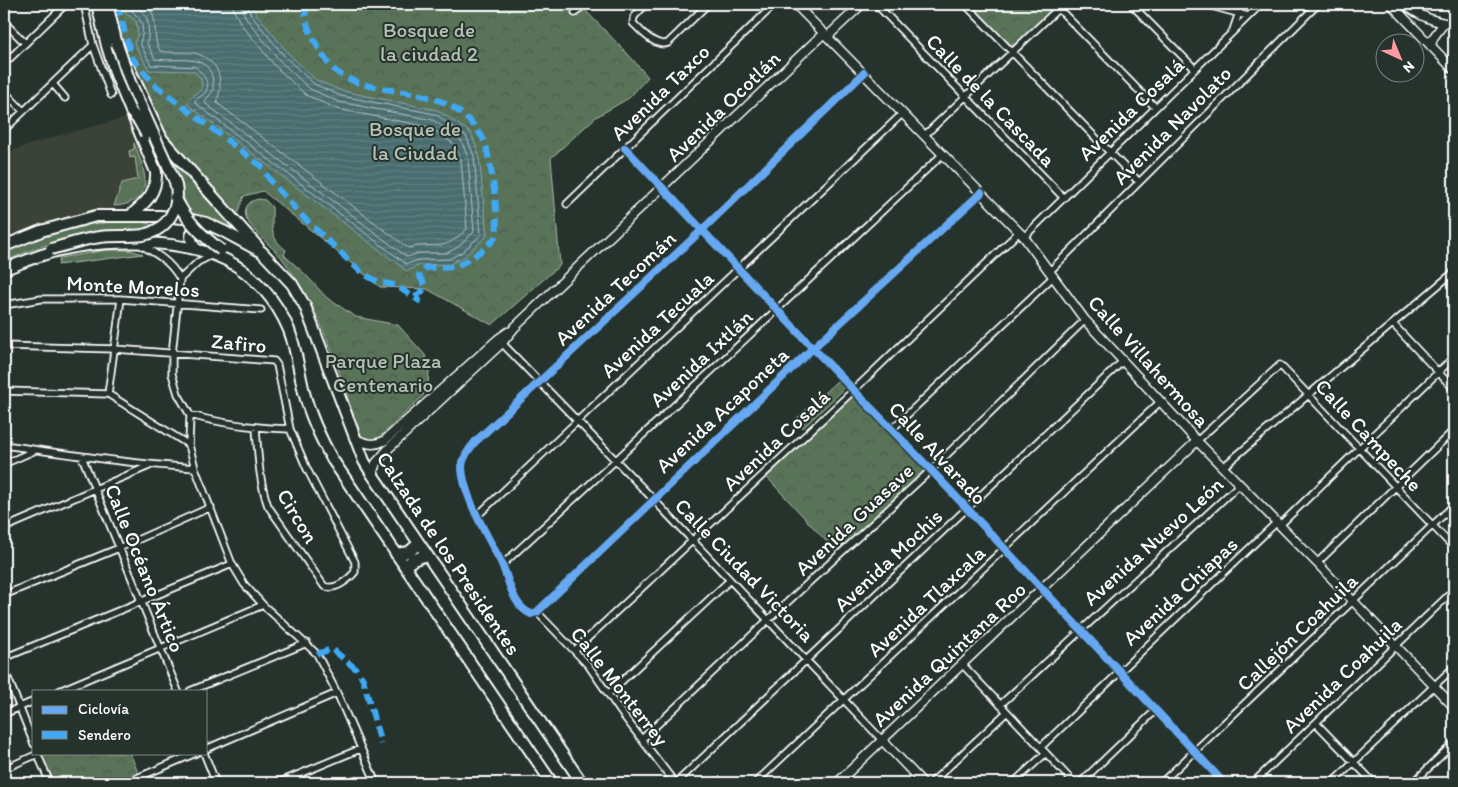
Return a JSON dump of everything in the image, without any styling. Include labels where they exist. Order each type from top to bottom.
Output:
[{"type":"highway","points":[[97,4],[107,46],[131,112],[156,172],[156,182],[150,198],[130,216]]},
{"type":"highway","points":[[39,256],[51,249],[88,239],[152,232],[168,220],[176,204],[177,189],[175,182],[130,82],[117,44],[107,4]]},
{"type":"highway","points":[[117,44],[162,139],[262,252]]},
{"type":"highway","points":[[131,112],[143,127],[179,206],[217,252]]},
{"type":"highway","name":"Calzada de los Presidentes","points":[[4,246],[41,231],[96,216],[160,216],[206,223],[262,252],[292,284],[305,306],[364,461],[418,544],[582,783]]},
{"type":"highway","points":[[196,249],[190,237],[197,227],[206,223]]},
{"type":"highway","points":[[4,269],[39,256],[97,243],[137,243],[217,252]]},
{"type":"highway","name":"Calzada de los Presidentes","points":[[217,252],[253,270],[278,298],[290,320],[294,334],[293,342],[305,396],[322,441],[332,459],[552,783]]},
{"type":"highway","points":[[396,554],[409,552],[418,544]]},
{"type":"highway","points":[[405,566],[413,560],[426,555]]},
{"type":"main road","name":"Calle Villahermosa","points":[[795,4],[1021,235],[1085,320],[1197,441],[1317,563],[1454,707]]},
{"type":"main road","name":"Avenida Ocotlán","points":[[372,474],[376,463],[389,448],[500,341],[826,35],[862,4]]},
{"type":"main road","points":[[1391,4],[1454,70]]},
{"type":"main road","points":[[1405,4],[1425,17],[1454,24]]},
{"type":"main road","points":[[1431,46],[1433,38],[1444,23]]},
{"type":"main road","name":"Avenida Ocotlán","points":[[356,439],[364,444],[372,445],[384,441],[500,341]]},
{"type":"main road","name":"Avenida Quintana Roo","points":[[838,783],[1197,441]]},
{"type":"main road","name":"Calle Ciudad Victoria","points":[[882,740],[924,783]]},
{"type":"street","points":[[4,64],[66,4]]},
{"type":"street","points":[[84,4],[93,45],[111,95]]},
{"type":"street","points":[[575,13],[584,4]]},
{"type":"street","points":[[646,4],[634,17],[633,23],[657,43],[663,45],[668,43],[708,4]]},
{"type":"street","name":"Avenida Taxco","points":[[567,204],[775,4]]},
{"type":"street","name":"Calle de la Cascada","points":[[876,4],[1064,197]]},
{"type":"street","points":[[965,4],[1138,182]]},
{"type":"street","points":[[1131,4],[1194,69]]},
{"type":"street","points":[[1204,4],[1248,16]]},
{"type":"street","points":[[1232,32],[1242,4]]},
{"type":"street","name":"Avenida Cosalá","points":[[576,650],[692,540],[1064,197],[1260,4]]},
{"type":"street","name":"Avenida Navolato","points":[[892,429],[1052,274],[1138,182],[1318,4]]},
{"type":"street","points":[[925,135],[1061,6],[1155,108]]},
{"type":"street","points":[[4,22],[25,43]]},
{"type":"street","points":[[4,130],[93,45]]},
{"type":"street","name":"Avenida Tecomán","points":[[474,442],[541,382],[864,74]]},
{"type":"street","points":[[53,84],[65,98]]},
{"type":"street","points":[[4,91],[23,111]]},
{"type":"street","name":"Avenida Tecuala","points":[[477,516],[903,114]]},
{"type":"street","name":"Calle Alvarado","points":[[625,148],[931,470],[1224,783]]},
{"type":"street","name":"Avenida Ixtlán","points":[[502,564],[615,461],[943,154]]},
{"type":"street","name":"Avenida Acaponeta","points":[[535,613],[814,348],[981,193]]},
{"type":"street","points":[[137,243],[159,255],[171,265],[180,278],[172,354],[174,382],[178,394],[190,415],[189,445],[195,468],[232,564],[244,584],[263,605],[317,654],[338,693],[360,749],[376,783]]},
{"type":"street","points":[[180,278],[198,262],[217,252]]},
{"type":"street","name":"Avenida Nuevo León","points":[[1223,466],[1454,272]]},
{"type":"street","name":"Monte Morelos","points":[[4,305],[41,299],[122,299],[261,310]]},
{"type":"street","points":[[108,394],[122,299]]},
{"type":"street","name":"Avenida Guasave","points":[[642,739],[931,470],[1085,320]]},
{"type":"street","points":[[1393,324],[1454,389]]},
{"type":"street","name":"Calle Ciudad Victoria","points":[[500,341],[882,740]]},
{"type":"street","name":"Zafiro","points":[[4,346],[115,349],[274,361],[277,365],[290,429],[307,469],[354,558],[355,572]]},
{"type":"street","name":"Avenida Chiapas","points":[[1041,747],[1119,671],[1454,357]]},
{"type":"street","name":"Avenida Mochis","points":[[675,783],[1123,361]]},
{"type":"street","name":"Calle Campeche","points":[[1280,365],[1454,548]]},
{"type":"street","name":"Avenida Quintana Roo","points":[[1197,441],[1280,365]]},
{"type":"street","points":[[4,391],[108,394],[189,445]]},
{"type":"street","name":"Avenida Tlaxcala","points":[[755,783],[1161,401]]},
{"type":"street","points":[[190,415],[218,423],[256,428],[290,429]]},
{"type":"street","name":"Circon","points":[[256,428],[260,472],[268,506],[324,586],[331,588],[336,586],[355,572]]},
{"type":"street","points":[[1317,563],[1454,430]]},
{"type":"street","name":"Calle Monterrey","points":[[474,442],[465,455],[462,466],[467,489],[477,516],[502,564],[507,581],[517,600],[526,612],[535,613],[576,650],[609,693],[614,704],[675,783]]},
{"type":"street","points":[[4,445],[82,457],[195,468]]},
{"type":"street","points":[[4,464],[38,450]]},
{"type":"street","name":"Calle Océano Ártico","points":[[82,457],[178,690]]},
{"type":"street","points":[[4,528],[150,465]]},
{"type":"street","name":"Avenida Nuevo León","points":[[1000,704],[1240,484]]},
{"type":"street","name":"Callejón Coahuila","points":[[1161,783],[1454,505]]},
{"type":"street","points":[[4,595],[119,548],[211,507]]},
{"type":"street","points":[[4,658],[232,564]]},
{"type":"street","points":[[609,693],[730,580]]},
{"type":"street","name":"Avenida Coahuila","points":[[1253,783],[1454,590]]},
{"type":"street","points":[[61,690],[263,605]]},
{"type":"street","points":[[192,690],[307,643]]},
{"type":"street","points":[[962,664],[1074,783]]},
{"type":"street","points":[[1332,783],[1454,667]]},
{"type":"street","points":[[4,668],[32,739]]},
{"type":"street","points":[[208,748],[338,693]]},
{"type":"street","points":[[4,714],[32,702]]},
{"type":"street","points":[[1080,783],[1156,710]]},
{"type":"street","points":[[931,783],[1007,712]]},
{"type":"street","points":[[1316,723],[1374,783]]},
{"type":"street","points":[[1413,783],[1454,743]]},
{"type":"street","points":[[278,783],[360,749]]},
{"type":"street","points":[[1013,783],[1046,752]]},
{"type":"street","points":[[4,769],[38,754],[50,783]]},
{"type":"street","points":[[125,783],[194,754]]},
{"type":"street","points":[[204,754],[216,783]]},
{"type":"shaded area","points":[[126,118],[146,165],[147,187],[130,206],[103,209],[4,249],[4,153],[60,135]]},
{"type":"green space","name":"Bosque de la Ciudad","points":[[113,4],[579,4],[648,77],[629,98],[596,117],[551,158],[560,265],[492,325],[427,289],[380,287],[263,191],[244,196],[237,215],[163,136],[131,79]]},
{"type":"green space","points":[[965,4],[1060,4],[1012,51]]},
{"type":"green space","points":[[134,143],[144,174],[145,184],[143,192],[128,203],[114,206],[122,183],[138,179],[135,157],[130,158],[129,151],[134,149]]},
{"type":"green space","points":[[166,155],[233,228],[190,213]]},
{"type":"green space","name":"Parque Plaza Centenario","points":[[259,199],[265,200],[272,207],[274,236],[286,250],[284,255],[327,298],[356,317],[398,325],[425,355],[429,371],[428,385],[423,396],[377,440],[367,441],[360,437],[334,357],[309,300],[281,257],[248,222],[245,213],[246,207],[250,202]]},
{"type":"green space","points":[[140,221],[159,227],[161,232],[158,235],[115,234],[71,239],[23,253],[4,262],[4,252],[44,235],[91,224]]},
{"type":"green space","points":[[107,250],[129,250],[143,254],[58,265],[60,258]]},
{"type":"green space","points":[[838,380],[845,388],[803,428],[795,420]]},
{"type":"green space","points":[[852,388],[929,469],[837,553],[763,473]]},
{"type":"green space","points":[[40,754],[130,754],[139,775],[119,783],[50,783]]},
{"type":"water","points":[[126,4],[251,4],[255,12],[289,54],[316,80],[342,91],[437,110],[471,133],[479,155],[487,236],[465,256],[450,264],[420,265],[407,271],[187,104],[191,97],[202,89],[201,78],[193,71],[149,70],[134,43],[138,34],[136,21],[125,13]]},
{"type":"marked path","points":[[117,4],[132,58],[156,86],[261,166],[272,183],[304,218],[362,273],[378,282],[395,285],[421,302]]},
{"type":"marked path","points":[[306,4],[307,24],[321,53],[333,69],[359,83],[420,95],[449,105],[470,121],[485,143],[496,205],[495,237],[493,241],[471,258],[456,266],[425,268],[419,275],[426,288],[414,298]]},
{"type":"marked path","points":[[317,654],[332,649],[356,669],[363,679],[381,744]]},
{"type":"cycle path","points":[[864,73],[703,229],[475,442],[469,450],[462,466],[466,489],[519,605],[531,614],[537,612],[813,348],[981,193]]},
{"type":"cycle path","points":[[625,148],[931,470],[1224,783]]},
{"type":"park label","name":"Bosque de la ciudad 2","points":[[429,41]]}]
